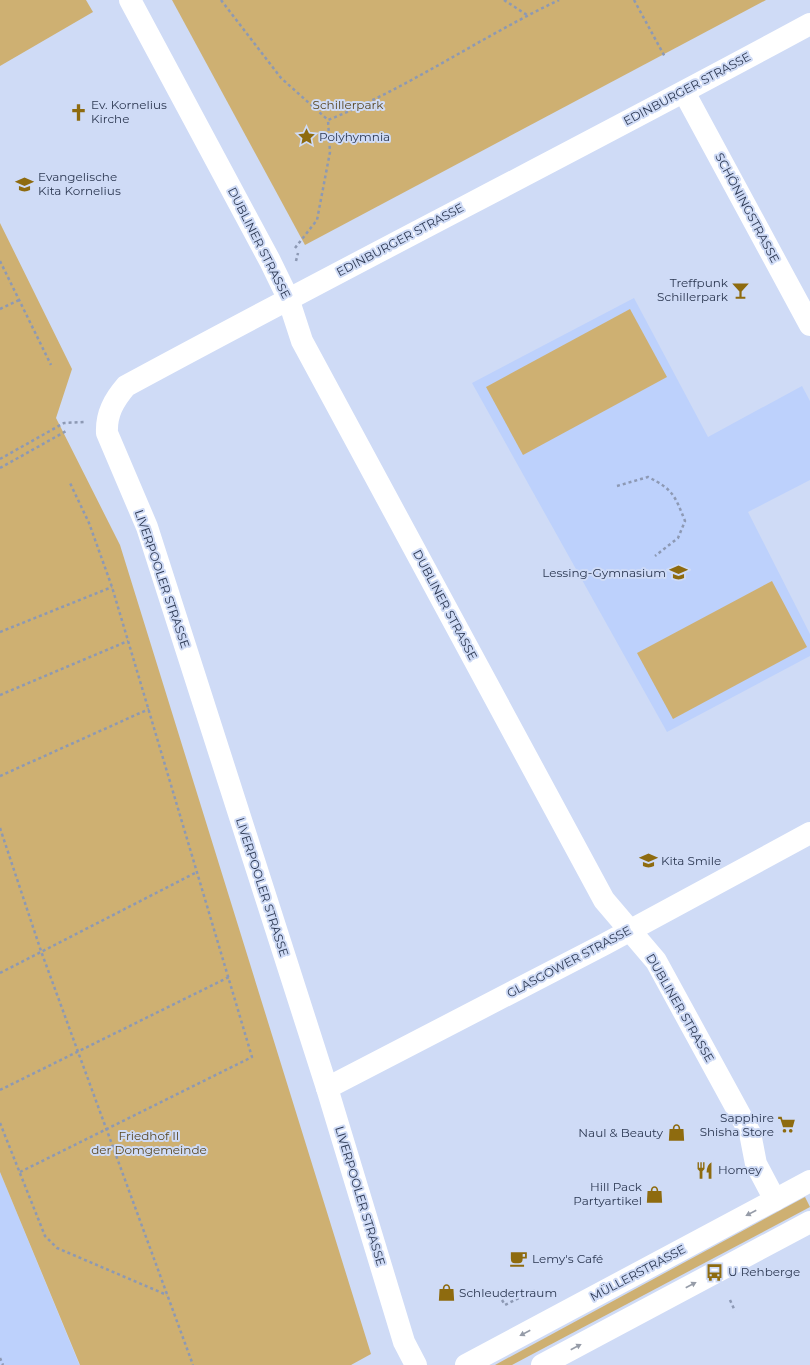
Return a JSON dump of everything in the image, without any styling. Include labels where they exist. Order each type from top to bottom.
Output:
[{"type":"street","name":"DUBLINER STRASSE","points":[[130,0],[288,298],[302,340],[604,900],[656,961],[750,1133],[756,1164],[775,1200]]},
{"type":"street","name":"EDINBURGER STRASSE","points":[[110,411],[116,398],[126,386],[288,298],[684,92],[810,24]]},
{"type":"street","name":"SCHÖNINGSTRASSE","points":[[684,92],[810,325]]},
{"type":"street","name":"LIVERPOOLER STRASSE","points":[[110,411],[106,422],[107,433],[147,527],[327,1088],[404,1342],[416,1365]]},
{"type":"street","name":"GLASGOWER STRASSE","points":[[327,1088],[630,930],[810,833]]},
{"type":"street","name":"MÜLLERSTRASSE","points":[[466,1365],[810,1181]]},
{"type":"street","points":[[542,1365],[810,1222]]},
{"type":"path","points":[[221,0],[281,78],[328,120],[330,152],[317,220],[295,248]]},
{"type":"path","points":[[504,0],[527,16]]},
{"type":"path","points":[[328,120],[361,107],[559,0]]},
{"type":"path","points":[[634,0],[665,57]]},
{"type":"path","points":[[0,261],[51,365]]},
{"type":"path","points":[[0,309],[19,300]]},
{"type":"path","points":[[0,459],[64,423],[86,422],[110,411]]},
{"type":"path","points":[[0,468],[68,430]]},
{"type":"path","points":[[618,486],[648,477],[666,486],[677,502],[685,521],[678,538],[655,556]]},
{"type":"path","points":[[20,1172],[252,1057],[112,587],[89,523],[70,483]]},
{"type":"path","points":[[0,632],[112,587]]},
{"type":"path","points":[[0,695],[128,640]]},
{"type":"path","points":[[0,776],[149,709]]},
{"type":"path","points":[[0,828],[41,951],[193,1365]]},
{"type":"path","points":[[0,974],[41,951],[197,872]]},
{"type":"path","points":[[0,1090],[229,978]]},
{"type":"path","points":[[0,1124],[45,1236],[57,1248],[167,1296]]},
{"type":"path","points":[[502,1300],[505,1306],[535,1290]]},
{"type":"path","points":[[730,1300],[735,1311]]},
{"type":"path","points":[[0,1357],[3,1365]]},
{"type":"shaded area","name":"Lessing-Gymnasium","points":[[634,298],[708,437],[802,386],[810,401],[810,480],[748,512],[810,634],[810,656],[667,732],[472,383]]},
{"type":"shaded area","points":[[0,1172],[79,1364],[80,1365],[0,1365]]},
{"type":"green space","points":[[0,0],[86,0],[93,12],[0,66]]},
{"type":"green space","name":"Schillerpark","points":[[172,0],[766,0],[305,245]]},
{"type":"green space","name":"Friedhof II der Domgemeinde","points":[[0,223],[72,369],[56,418],[120,545],[371,1354],[351,1365],[80,1365],[0,1172]]},
{"type":"green space","points":[[630,309],[667,377],[523,455],[486,387]]},
{"type":"green space","points":[[772,581],[807,647],[673,719],[637,653]]},
{"type":"green space","points":[[805,1197],[810,1207],[512,1365],[495,1365]]},
{"type":"place","name":"Ev. Kornelius Kirche","points":[[78,112]]},
{"type":"place","name":"Polyhymnia","points":[[306,137]]},
{"type":"place","name":"Evangelische Kita Kornelius","points":[[25,184]]},
{"type":"place","name":"Treffpunk Schillerpark","points":[[741,290]]},
{"type":"place","name":"Lessing-Gymnasium","points":[[679,573]]},
{"type":"place","name":"Kita Smile","points":[[648,861]]},
{"type":"place","name":"Sapphire Shisha Store","points":[[787,1125]]},
{"type":"place","name":"Naul & Beauty","points":[[676,1133]]},
{"type":"place","name":"Homey","points":[[705,1170]]},
{"type":"place","name":"Hill Pack Partyartikel","points":[[655,1194]]},
{"type":"place","name":"Lemy's Café","points":[[519,1259]]},
{"type":"place","name":"U Rehberge","points":[[715,1272]]},
{"type":"place","name":"Schleudertraum","points":[[446,1293]]}]
